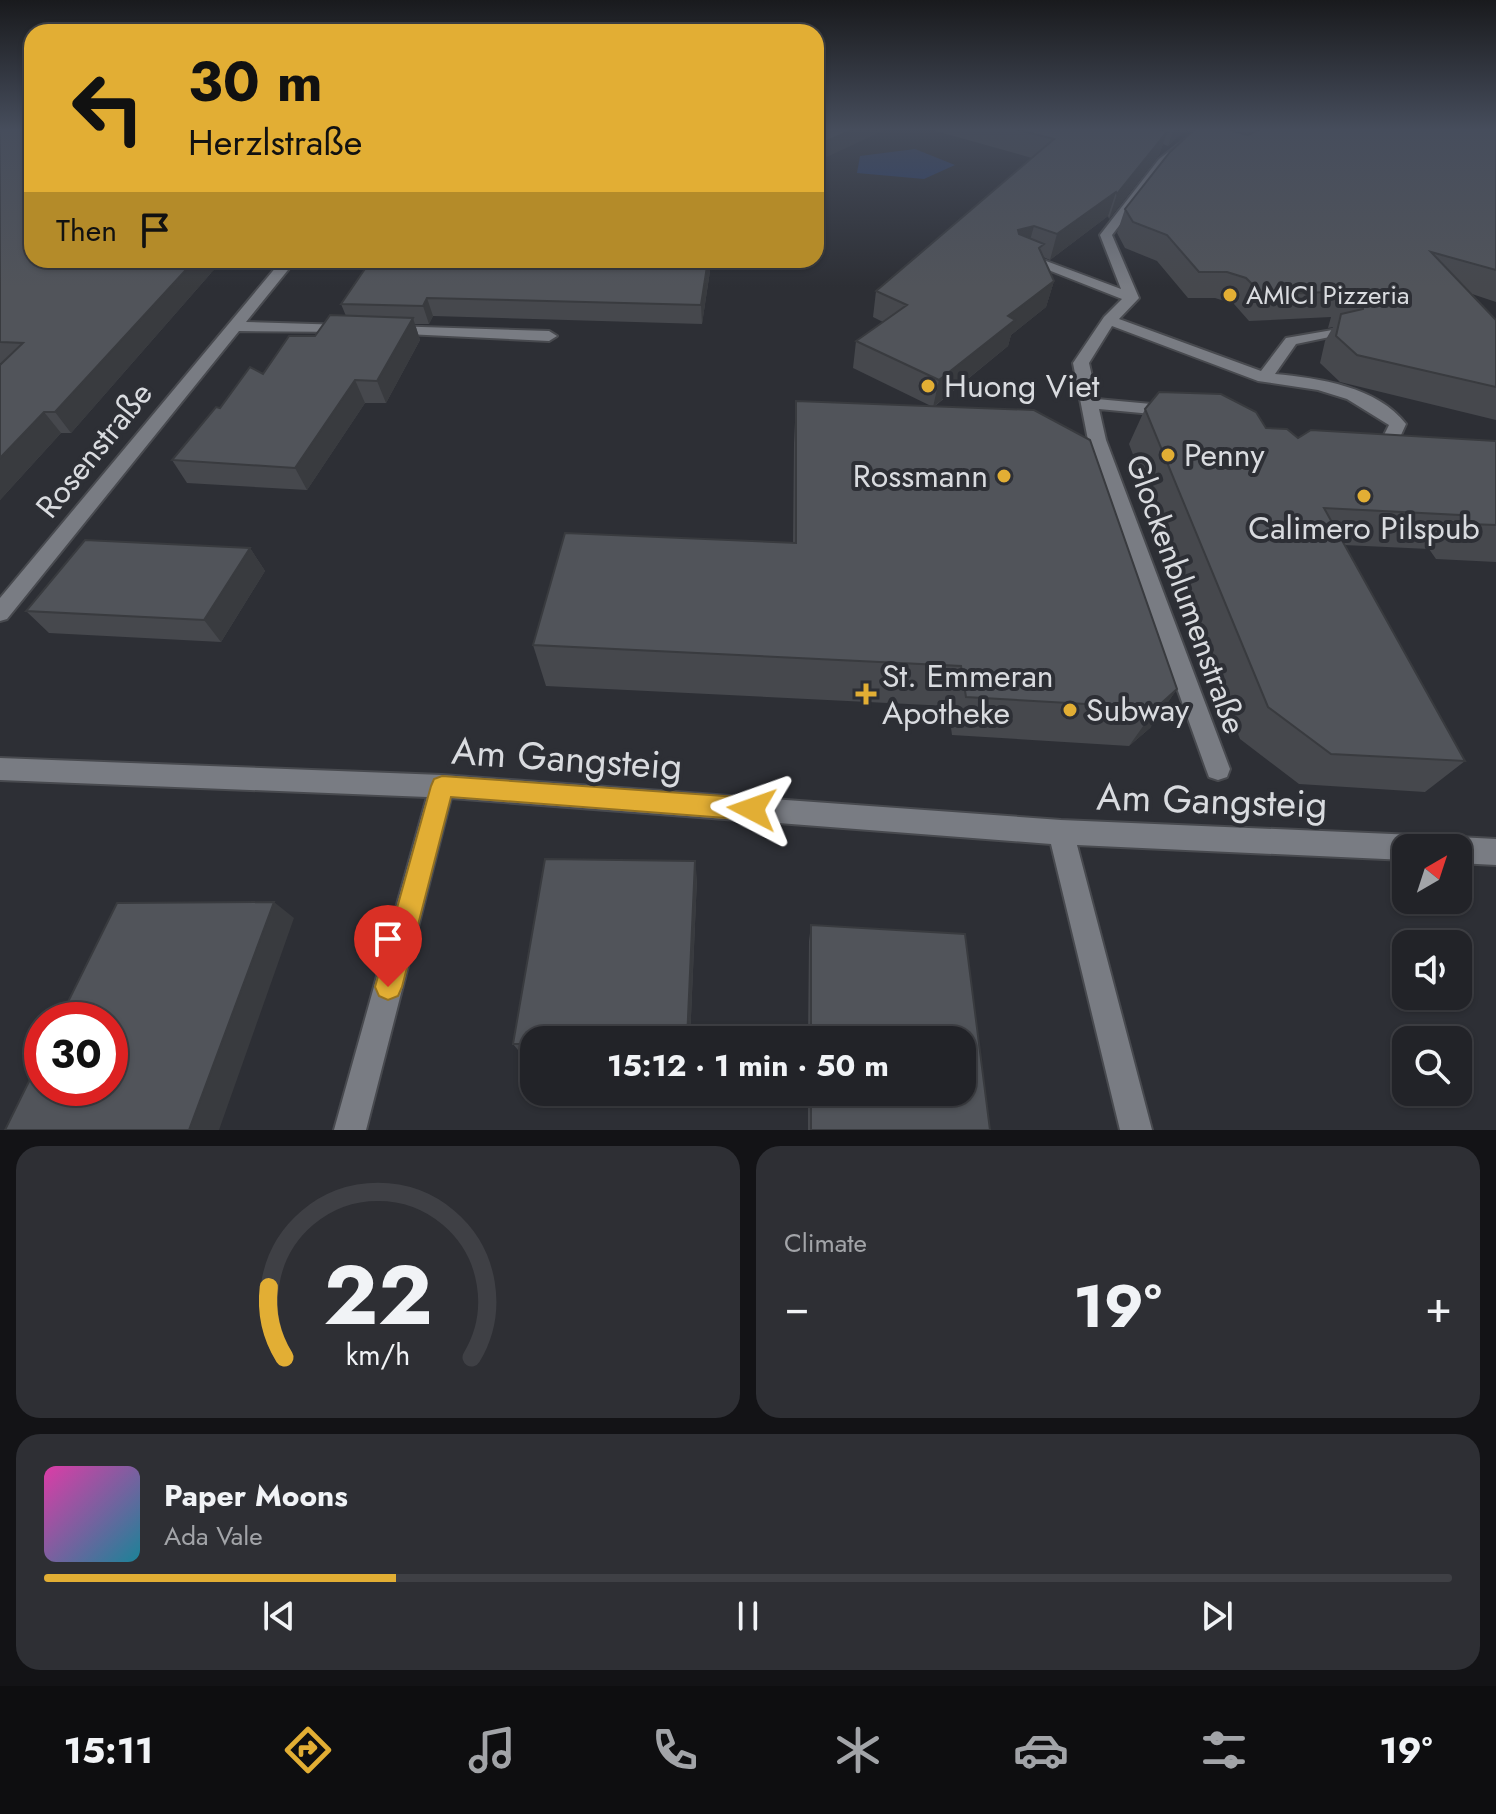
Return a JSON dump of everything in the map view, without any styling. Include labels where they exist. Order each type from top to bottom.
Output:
[{"type":"street","points":[[1132,298],[1106,235],[1143,182]]},
{"type":"street","points":[[1021,257],[1132,298]]},
{"type":"street","name":"Rosenstraße","points":[[0,613],[282,268]]},
{"type":"street","name":"Glockenblumenstraße","points":[[1132,298],[1109,320],[1081,363],[1089,403],[1089,440],[1218,769]]},
{"type":"street","points":[[1109,320],[1264,378],[1305,381],[1380,406],[1398,424],[1383,457],[1368,456]]},
{"type":"street","points":[[234,326],[549,336]]},
{"type":"street","points":[[1264,378],[1291,341],[1339,331]]},
{"type":"street","name":"Glockenblumenstraße","points":[[1089,403],[1188,412]]},
{"type":"street","name":"Am Gangsteig","points":[[0,769],[442,786],[1061,832],[1392,847]]},
{"type":"street","points":[[350,1130],[442,786]]},
{"type":"street","points":[[1061,832],[1136,1130]]},
{"type":"street","points":[[1472,851],[1496,852]]},
{"type":"building","points":[[0,182],[24,182],[24,268],[188,268],[55,412],[44,412],[0,458],[0,365],[23,343],[0,342]]},
{"type":"building","points":[[1004,182],[1127,182],[1117,194],[1057,234],[1034,226],[1018,230],[1019,234],[1044,244],[1039,248],[1054,281],[1008,316],[1015,320],[939,380],[856,341],[907,305],[876,291]]},
{"type":"building","points":[[1147,182],[1496,182],[1496,270],[1431,252],[1496,320],[1496,387],[1357,355],[1336,336],[1341,314],[1363,309],[1362,299],[1344,301],[1346,291],[1263,295],[1246,278],[1227,272],[1199,272],[1167,235],[1133,222],[1125,209]]},
{"type":"building","points":[[366,268],[707,268],[701,305],[427,298],[423,306],[341,304]]},
{"type":"building","points":[[330,315],[413,318],[377,381],[355,380],[295,468],[172,460],[216,407],[220,408],[250,367],[263,374],[289,336],[315,336]]},
{"type":"building","points":[[1159,392],[1221,394],[1256,412],[1266,428],[1287,429],[1298,438],[1311,430],[1496,441],[1496,525],[1468,524],[1460,515],[1324,508],[1465,761],[1331,754],[1268,707],[1145,409]]},
{"type":"building","points":[[796,401],[1034,410],[1090,440],[1177,689],[1156,708],[966,697],[961,666],[533,645],[565,533],[796,543]]},
{"type":"building","points":[[85,540],[250,548],[204,620],[26,611]]},
{"type":"building","points":[[545,859],[695,861],[688,1026],[520,1026],[520,1044],[513,1044]]},
{"type":"building","points":[[274,902],[189,1130],[5,1130],[24,1091],[24,1106],[128,1106],[128,1002],[68,1002],[117,903]]},
{"type":"building","points":[[811,925],[965,934],[990,1130],[811,1130],[811,1106],[976,1106],[976,1026],[811,1026]]},
{"type":"place","name":"AMICI Pizzeria","points":[[1230,295]]},
{"type":"place","name":"Huong Viet","points":[[928,386]]},
{"type":"place","name":"Penny","points":[[1168,455]]},
{"type":"place","name":"Rossmann","points":[[1004,476]]},
{"type":"place","name":"Calimero Pilspub","points":[[1364,496]]},
{"type":"place","name":"St. Emmeran Apotheke","points":[[866,694]]},
{"type":"place","name":"Subway","points":[[1070,710]]},
{"type":"route","points":[[388,987],[442,786],[752,809]]}]
